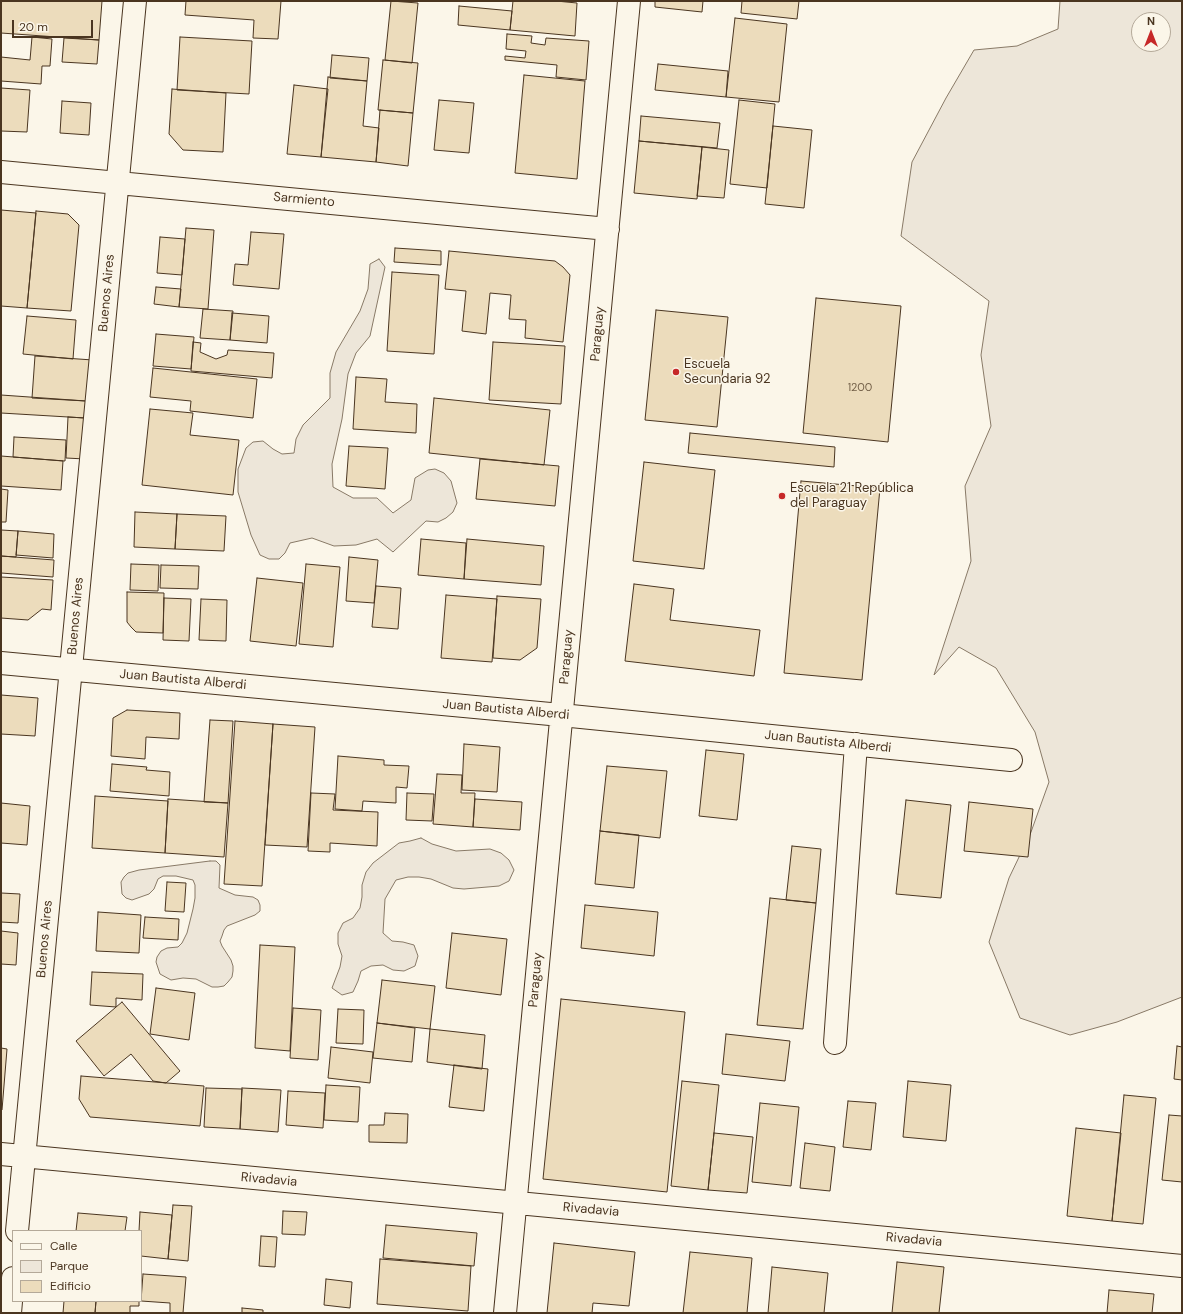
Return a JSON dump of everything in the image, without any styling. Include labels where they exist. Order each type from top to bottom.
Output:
[{"type":"street","name":"Buenos Aires","points":[[18,1230],[134,1]]},
{"type":"street","name":"Paraguay","points":[[505,1313],[629,1]]},
{"type":"street","name":"Sarmiento","points":[[1,172],[608,229]]},
{"type":"street","name":"Juan Bautista Alberdi","points":[[1,662],[561,715],[1011,760]]},
{"type":"street","points":[[835,1042],[856,744]]},
{"type":"street","name":"Rivadavia","points":[[1,1154],[1182,1266]]},
{"type":"street","points":[[10,1313],[12,1290]]},
{"type":"green space","points":[[1060,1],[1182,1],[1182,997],[1117,1022],[1070,1035],[1020,1018],[989,942],[1009,878],[1031,832],[1049,782],[1035,732],[996,668],[959,647],[934,675],[971,561],[965,486],[991,426],[981,355],[989,301],[901,236],[912,162],[946,98],[974,50],[1017,46],[1058,29]]},
{"type":"green space","points":[[379,259],[385,267],[370,336],[356,353],[348,374],[342,419],[332,464],[333,487],[353,498],[377,498],[393,513],[411,500],[415,478],[428,470],[435,469],[444,473],[451,481],[457,503],[453,512],[446,518],[438,522],[426,521],[393,552],[377,539],[356,545],[334,546],[312,538],[290,543],[285,553],[279,559],[269,559],[260,555],[251,535],[238,492],[238,469],[246,448],[253,442],[263,441],[282,454],[294,453],[296,439],[303,425],[330,398],[330,373],[336,352],[360,311],[368,289],[370,264]]},
{"type":"green space","points":[[421,838],[432,844],[456,851],[490,849],[501,853],[509,860],[514,870],[509,881],[499,886],[464,889],[453,888],[431,879],[419,877],[408,877],[396,880],[385,899],[383,933],[392,941],[414,945],[418,956],[415,966],[404,971],[393,970],[383,965],[371,966],[361,971],[353,992],[342,995],[332,988],[340,967],[342,956],[338,944],[338,933],[343,923],[353,918],[360,908],[362,885],[366,872],[373,863],[399,843]]},
{"type":"green space","points":[[216,861],[220,865],[219,888],[235,895],[253,897],[258,900],[260,905],[260,911],[255,915],[227,926],[224,930],[220,941],[231,960],[233,971],[232,977],[228,982],[224,986],[218,987],[212,987],[196,979],[183,978],[171,980],[160,974],[156,962],[161,951],[167,948],[178,947],[182,943],[187,933],[195,898],[195,885],[193,880],[176,876],[163,876],[158,879],[154,889],[149,894],[132,900],[126,898],[122,894],[121,882],[128,873],[139,870]]},
{"type":"building","points":[[1,1],[102,1],[99,40],[1,33]]},
{"type":"building","points":[[186,1],[281,1],[278,39],[253,38],[254,20],[185,15]]},
{"type":"building","points":[[391,1],[418,3],[412,63],[385,60]]},
{"type":"building","points":[[513,1],[556,1],[577,3],[575,36],[510,30]]},
{"type":"building","points":[[655,1],[703,1],[702,12],[655,7]]},
{"type":"building","points":[[742,1],[799,1],[797,19],[741,13]]},
{"type":"building","points":[[459,6],[512,11],[510,30],[458,25]]},
{"type":"building","points":[[735,18],[787,24],[779,102],[726,97]]},
{"type":"building","points":[[507,34],[532,36],[531,43],[545,45],[546,38],[589,41],[586,80],[556,77],[557,65],[505,60],[505,56],[525,58],[526,51],[506,49]]},
{"type":"building","points":[[32,37],[52,39],[50,66],[42,66],[41,84],[1,81],[1,57],[30,60]]},
{"type":"building","points":[[180,37],[252,41],[249,94],[177,90]]},
{"type":"building","points":[[64,38],[99,40],[97,64],[62,62]]},
{"type":"building","points":[[332,55],[369,58],[367,81],[330,78]]},
{"type":"building","points":[[383,60],[418,63],[413,113],[378,110]]},
{"type":"building","points":[[658,64],[728,71],[726,97],[655,90]]},
{"type":"building","points":[[524,75],[585,81],[577,179],[515,173]]},
{"type":"building","points":[[328,77],[367,81],[363,126],[379,128],[376,162],[321,157]]},
{"type":"building","points":[[294,85],[328,89],[321,157],[287,154]]},
{"type":"building","points":[[1,88],[30,90],[27,132],[1,131]]},
{"type":"building","points":[[172,89],[226,93],[223,152],[183,150],[169,134]]},
{"type":"building","points":[[439,100],[474,103],[469,153],[434,150]]},
{"type":"building","points":[[739,100],[775,104],[767,188],[730,184]]},
{"type":"building","points":[[62,101],[91,103],[89,135],[60,133]]},
{"type":"building","points":[[380,110],[413,113],[408,166],[376,162]]},
{"type":"building","points":[[641,116],[720,123],[717,148],[639,141]]},
{"type":"building","points":[[773,126],[812,130],[804,208],[765,204]]},
{"type":"building","points":[[639,141],[702,147],[697,199],[634,193]]},
{"type":"building","points":[[702,147],[729,150],[724,198],[697,196]]},
{"type":"building","points":[[1,210],[36,213],[27,308],[1,306]]},
{"type":"building","points":[[36,211],[68,214],[79,225],[71,311],[27,308]]},
{"type":"building","points":[[186,228],[214,230],[208,309],[179,307]]},
{"type":"building","points":[[251,232],[284,234],[279,289],[233,285],[235,264],[248,265]]},
{"type":"building","points":[[160,237],[185,239],[182,275],[157,273]]},
{"type":"building","points":[[395,248],[441,251],[441,265],[394,262]]},
{"type":"building","points":[[449,251],[555,261],[563,267],[570,275],[563,342],[525,338],[526,320],[509,319],[511,295],[490,293],[486,334],[462,331],[466,291],[445,289]]},
{"type":"building","points":[[392,272],[439,275],[434,354],[387,351]]},
{"type":"building","points":[[156,287],[181,289],[179,307],[154,304]]},
{"type":"building","points":[[816,298],[901,306],[888,442],[803,433]]},
{"type":"building","points":[[203,309],[233,311],[230,340],[200,338]]},
{"type":"building","points":[[656,310],[728,317],[717,427],[645,420]]},
{"type":"building","points":[[232,313],[269,316],[267,343],[230,340]]},
{"type":"building","points":[[27,316],[76,320],[73,359],[23,354]]},
{"type":"building","points":[[156,334],[194,337],[191,369],[153,366]]},
{"type":"building","points":[[193,342],[201,343],[200,352],[216,359],[227,355],[228,350],[274,353],[272,378],[191,371]]},
{"type":"building","points":[[493,342],[565,346],[561,404],[489,400]]},
{"type":"building","points":[[35,356],[93,360],[86,401],[32,398]]},
{"type":"building","points":[[153,368],[257,379],[253,418],[190,411],[191,401],[150,397]]},
{"type":"building","points":[[356,377],[387,379],[385,402],[417,404],[416,433],[353,429]]},
{"type":"building","points":[[1,395],[86,401],[85,418],[1,413]]},
{"type":"building","points":[[434,398],[550,410],[544,465],[429,453]]},
{"type":"building","points":[[150,409],[193,413],[190,435],[239,440],[233,495],[142,485]]},
{"type":"building","points":[[68,417],[85,418],[85,459],[66,458]]},
{"type":"building","points":[[690,433],[835,447],[834,467],[688,453]]},
{"type":"building","points":[[14,437],[66,440],[65,461],[13,457]]},
{"type":"building","points":[[349,446],[388,448],[385,489],[346,486]]},
{"type":"building","points":[[1,456],[63,461],[61,490],[1,486]]},
{"type":"building","points":[[480,459],[559,466],[555,506],[476,499]]},
{"type":"building","points":[[644,462],[715,470],[704,569],[633,561]]},
{"type":"building","points":[[801,481],[880,488],[862,680],[784,673]]},
{"type":"building","points":[[1,489],[8,490],[6,522],[1,522]]},
{"type":"building","points":[[135,512],[177,514],[175,549],[134,547]]},
{"type":"building","points":[[177,514],[226,516],[224,551],[175,549]]},
{"type":"building","points":[[1,530],[18,531],[16,557],[1,556]]},
{"type":"building","points":[[18,531],[54,534],[53,558],[16,555]]},
{"type":"building","points":[[421,539],[466,543],[464,579],[418,575]]},
{"type":"building","points":[[467,539],[544,546],[541,585],[464,579]]},
{"type":"building","points":[[1,556],[54,560],[53,577],[1,573]]},
{"type":"building","points":[[349,557],[378,560],[374,603],[346,601]]},
{"type":"building","points":[[131,564],[159,565],[158,591],[130,590]]},
{"type":"building","points":[[306,564],[340,567],[333,647],[299,644]]},
{"type":"building","points":[[161,565],[199,566],[198,589],[160,588]]},
{"type":"building","points":[[1,577],[53,580],[51,610],[42,609],[28,620],[1,618]]},
{"type":"building","points":[[257,578],[303,583],[296,646],[250,641]]},
{"type":"building","points":[[634,584],[674,589],[670,620],[760,630],[754,676],[625,661]]},
{"type":"building","points":[[376,586],[401,588],[398,629],[372,627]]},
{"type":"building","points":[[127,592],[164,593],[163,633],[136,632],[131,627],[127,622]]},
{"type":"building","points":[[446,595],[497,599],[492,662],[441,658]]},
{"type":"building","points":[[497,596],[541,599],[537,648],[520,660],[493,658]]},
{"type":"building","points":[[164,598],[191,599],[189,641],[163,640]]},
{"type":"building","points":[[201,599],[227,600],[226,641],[199,640]]},
{"type":"building","points":[[1,695],[38,698],[35,736],[1,734]]},
{"type":"building","points":[[127,710],[180,713],[179,739],[146,737],[145,759],[111,756],[113,718]]},
{"type":"building","points":[[210,720],[233,721],[228,803],[204,802]]},
{"type":"building","points":[[235,721],[273,724],[262,886],[224,884]]},
{"type":"building","points":[[273,724],[315,727],[307,847],[265,845]]},
{"type":"building","points":[[464,744],[500,747],[497,792],[462,790]]},
{"type":"building","points":[[706,750],[744,754],[737,820],[699,816]]},
{"type":"building","points":[[338,756],[384,760],[384,765],[409,766],[407,788],[396,787],[396,803],[363,801],[362,811],[335,809]]},
{"type":"building","points":[[112,764],[147,767],[146,770],[170,772],[169,796],[110,791]]},
{"type":"building","points":[[607,766],[667,771],[660,838],[600,831]]},
{"type":"building","points":[[437,774],[462,775],[461,793],[475,793],[473,827],[433,824]]},
{"type":"building","points":[[311,793],[335,794],[333,810],[378,812],[377,846],[330,843],[330,852],[308,851]]},
{"type":"building","points":[[407,793],[434,794],[432,821],[406,820]]},
{"type":"building","points":[[95,796],[168,801],[165,853],[92,848]]},
{"type":"building","points":[[168,799],[228,803],[224,857],[165,853]]},
{"type":"building","points":[[475,799],[522,802],[520,830],[473,827]]},
{"type":"building","points":[[906,800],[951,805],[941,898],[896,894]]},
{"type":"building","points":[[969,802],[1033,809],[1028,857],[964,851]]},
{"type":"building","points":[[1,803],[30,806],[27,845],[1,843]]},
{"type":"building","points":[[600,831],[639,835],[634,888],[595,884]]},
{"type":"building","points":[[792,846],[821,849],[816,903],[786,900]]},
{"type":"building","points":[[167,882],[186,883],[184,912],[165,911]]},
{"type":"building","points":[[1,893],[20,894],[18,923],[1,922]]},
{"type":"building","points":[[770,898],[816,903],[803,1029],[757,1025]]},
{"type":"building","points":[[585,905],[658,912],[654,956],[581,948]]},
{"type":"building","points":[[98,912],[141,915],[139,953],[96,951]]},
{"type":"building","points":[[145,917],[179,919],[178,940],[143,938]]},
{"type":"building","points":[[1,931],[18,933],[16,965],[1,964]]},
{"type":"building","points":[[452,933],[507,939],[501,995],[446,988]]},
{"type":"building","points":[[260,945],[295,947],[290,1051],[255,1048]]},
{"type":"building","points":[[92,972],[143,974],[142,1000],[116,998],[116,1007],[90,1005]]},
{"type":"building","points":[[382,980],[435,986],[430,1029],[377,1023]]},
{"type":"building","points":[[156,988],[195,993],[189,1040],[150,1034]]},
{"type":"building","points":[[561,999],[685,1012],[667,1192],[543,1179]]},
{"type":"building","points":[[122,1002],[180,1071],[166,1083],[153,1081],[131,1054],[104,1076],[76,1041]]},
{"type":"building","points":[[293,1008],[321,1010],[318,1060],[290,1058]]},
{"type":"building","points":[[338,1009],[364,1010],[363,1044],[336,1043]]},
{"type":"building","points":[[377,1023],[415,1028],[412,1062],[373,1058]]},
{"type":"building","points":[[430,1029],[485,1035],[482,1069],[427,1062]]},
{"type":"building","points":[[726,1034],[790,1041],[785,1081],[722,1074]]},
{"type":"building","points":[[1177,1046],[1182,1047],[1182,1080],[1174,1079]]},
{"type":"building","points":[[331,1047],[373,1052],[370,1083],[328,1078]]},
{"type":"building","points":[[1,1048],[7,1049],[2,1110],[1,1110]]},
{"type":"building","points":[[454,1065],[488,1069],[484,1111],[449,1107]]},
{"type":"building","points":[[81,1076],[204,1086],[200,1126],[90,1117],[79,1099]]},
{"type":"building","points":[[682,1081],[719,1085],[708,1190],[671,1186]]},
{"type":"building","points":[[908,1081],[951,1085],[946,1141],[903,1137]]},
{"type":"building","points":[[326,1085],[360,1087],[358,1122],[324,1120]]},
{"type":"building","points":[[206,1088],[242,1089],[240,1129],[204,1127]]},
{"type":"building","points":[[242,1088],[281,1090],[278,1132],[240,1129]]},
{"type":"building","points":[[288,1091],[325,1093],[323,1128],[286,1125]]},
{"type":"building","points":[[1124,1095],[1156,1098],[1143,1224],[1112,1221]]},
{"type":"building","points":[[848,1101],[876,1103],[871,1150],[843,1147]]},
{"type":"building","points":[[760,1103],[799,1107],[791,1186],[752,1182]]},
{"type":"building","points":[[385,1113],[408,1114],[407,1143],[369,1142],[369,1125],[384,1125]]},
{"type":"building","points":[[1169,1115],[1182,1116],[1182,1182],[1162,1180]]},
{"type":"building","points":[[1076,1128],[1121,1133],[1112,1221],[1067,1216]]},
{"type":"building","points":[[714,1133],[753,1137],[747,1193],[708,1190]]},
{"type":"building","points":[[805,1143],[835,1147],[830,1191],[800,1188]]},
{"type":"building","points":[[173,1205],[192,1206],[188,1261],[168,1259]]},
{"type":"building","points":[[283,1211],[307,1212],[305,1235],[282,1234]]},
{"type":"building","points":[[140,1212],[172,1215],[168,1259],[142,1256],[142,1230],[139,1230]]},
{"type":"building","points":[[78,1213],[127,1217],[125,1230],[76,1230]]},
{"type":"building","points":[[386,1225],[477,1233],[474,1266],[383,1258]]},
{"type":"building","points":[[261,1236],[277,1237],[275,1267],[259,1266]]},
{"type":"building","points":[[554,1243],[635,1252],[629,1306],[593,1303],[592,1313],[547,1313]]},
{"type":"building","points":[[690,1252],[752,1258],[747,1313],[683,1313]]},
{"type":"building","points":[[380,1259],[471,1266],[468,1311],[377,1304]]},
{"type":"building","points":[[897,1262],[944,1267],[939,1313],[892,1313]]},
{"type":"building","points":[[772,1267],[828,1273],[824,1313],[768,1313]]},
{"type":"building","points":[[143,1274],[186,1277],[183,1313],[170,1313],[170,1303],[142,1301]]},
{"type":"building","points":[[326,1279],[352,1282],[350,1308],[324,1305]]},
{"type":"building","points":[[1109,1290],[1154,1294],[1152,1313],[1107,1313]]},
{"type":"building","points":[[64,1302],[96,1302],[95,1313],[63,1313]]},
{"type":"building","points":[[96,1302],[139,1302],[139,1306],[130,1306],[130,1313],[95,1313]]},
{"type":"building","points":[[242,1308],[263,1310],[263,1313],[242,1313]]},
{"type":"place","name":"Escuela Secundaria 92","points":[[676,372]]},
{"type":"place","name":"Escuela 21 República del Paraguay","points":[[782,496]]}]
